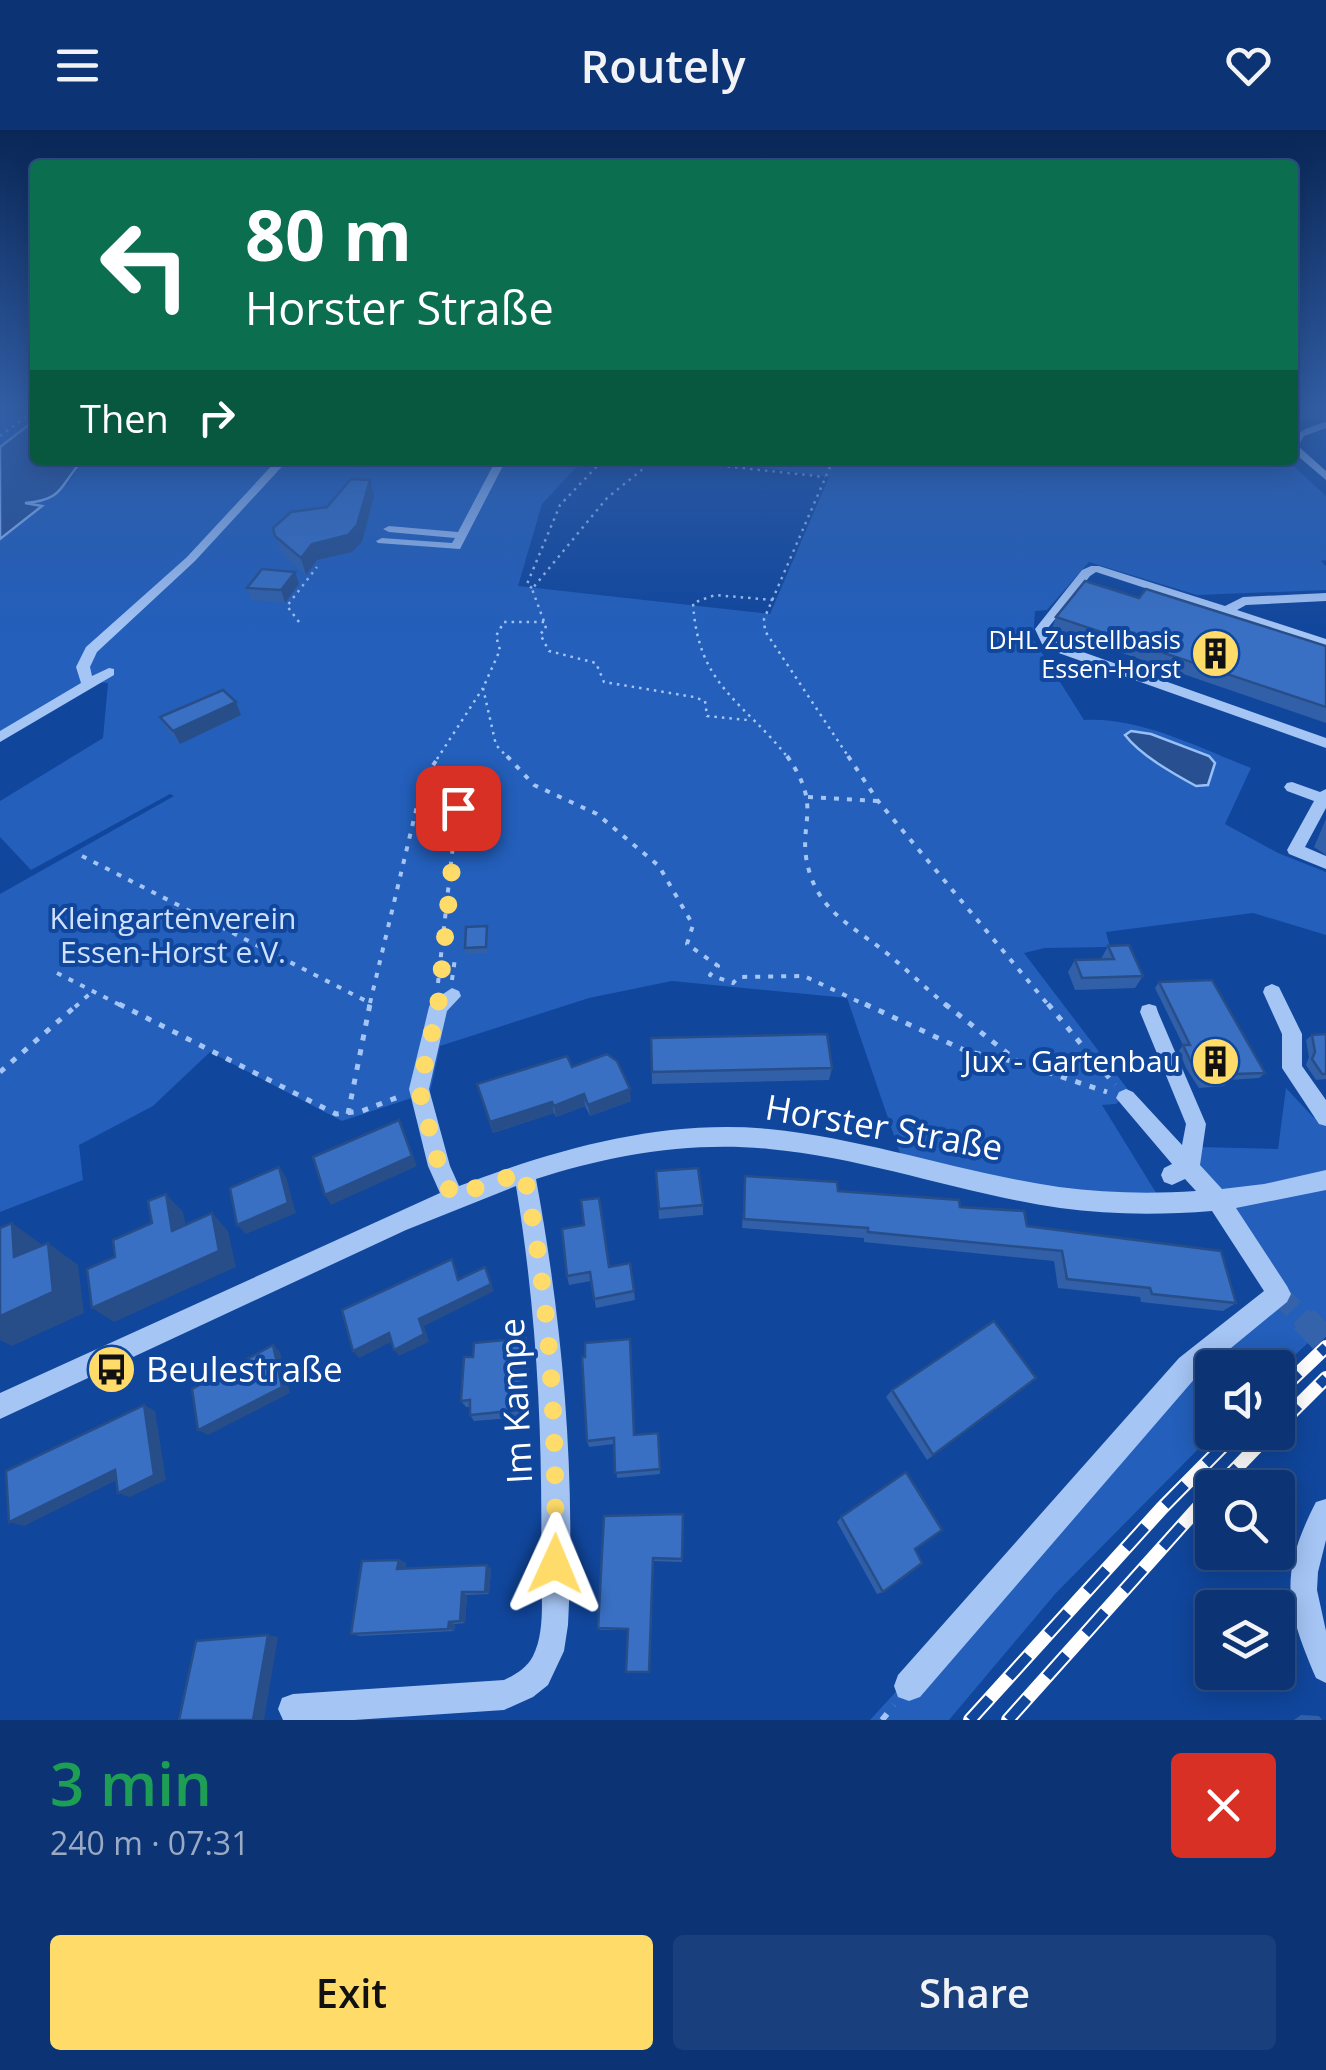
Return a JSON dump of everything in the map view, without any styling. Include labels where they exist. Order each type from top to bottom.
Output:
[{"type":"street","points":[[88,684],[84,667],[91,650],[192,559],[263,482]]},
{"type":"street","points":[[382,541],[456,546],[490,482]]},
{"type":"street","points":[[390,529],[463,535]]},
{"type":"street","points":[[1326,643],[1095,568],[1086,573],[1041,629],[1058,648],[1326,743]]},
{"type":"street","points":[[1226,610],[1243,602],[1326,596]]},
{"type":"street","points":[[0,737],[109,672]]},
{"type":"street","points":[[1292,787],[1325,798],[1295,850],[1326,863]]},
{"type":"street","points":[[1272,992],[1292,1034],[1292,1068],[1326,1117]]},
{"type":"street","points":[[445,1002],[419,1089],[439,1166],[452,1196]]},
{"type":"street","points":[[1149,1012],[1196,1124],[1180,1171]]},
{"type":"street","points":[[910,1686],[1188,1367],[1279,1294],[1216,1199],[1180,1171],[1126,1098]]},
{"type":"street","name":"Horster Straße","points":[[0,1406],[452,1196],[602,1148],[726,1137],[813,1144],[1058,1198],[1155,1202],[1216,1199],[1300,1189],[1326,1180]]},
{"type":"street","name":"Im Kampe","points":[[293,1710],[504,1695],[534,1679],[544,1666],[554,1626],[556,1463],[552,1350],[542,1267],[524,1172]]},
{"type":"street","points":[[1326,1512],[1305,1561],[1304,1616],[1326,1668]]},
{"type":"path","points":[[532,589],[527,584],[560,504],[582,482]]},
{"type":"path","points":[[625,482],[561,548],[532,589],[545,622],[546,630],[540,634],[549,651],[596,663],[604,682],[662,694],[676,690],[704,701],[707,716],[748,720]]},
{"type":"path","points":[[824,482],[764,620],[765,631],[878,801],[1126,1098]]},
{"type":"path","points":[[300,622],[287,606],[317,566]]},
{"type":"path","points":[[773,600],[715,595],[693,603],[692,628],[699,656],[748,720],[787,756],[804,781],[808,796],[809,872],[831,912],[886,952],[977,1035],[1020,1063]]},
{"type":"path","points":[[348,1114],[370,1003],[424,780],[482,688],[500,650],[496,636],[504,622],[545,622]]},
{"type":"path","points":[[482,688],[496,745],[534,785],[596,814],[660,866],[693,926],[687,944],[718,966],[710,975],[733,983],[739,977],[804,976],[966,1050],[1020,1063],[1126,1098]]},
{"type":"path","points":[[808,796],[878,801]]},
{"type":"path","points":[[445,1002],[458,808]]},
{"type":"path","points":[[82,856],[370,1003]]},
{"type":"path","points":[[57,973],[336,1114],[348,1114],[419,1089]]},
{"type":"path","points":[[0,1072],[93,991]]},
{"type":"green space","name":"Kleingartenverein Essen-Horst e.V.","points":[[562,482],[542,504],[518,586],[770,614],[827,482],[1311,482],[1326,496],[1326,560],[1321,561],[1326,566],[1326,590],[1197,595],[1089,562],[1047,610],[1035,611],[1033,639],[1084,720],[1127,723],[1148,729],[1251,768],[1225,824],[1278,853],[1326,872],[1326,935],[1253,913],[1106,932],[1110,947],[1045,948],[1024,953],[1129,1091],[1116,1104],[1102,1105],[1158,1196],[1059,1196],[902,1159],[847,998],[672,981],[589,998],[440,1046],[430,1092],[342,1121],[210,1052],[153,1106],[79,1145],[83,1180],[0,1212],[0,894],[174,796],[170,794],[31,870],[0,837],[0,801],[103,738],[108,683],[95,682],[0,733],[0,539],[41,506],[23,504],[67,485]]},
{"type":"green space","points":[[1286,1088],[1314,1118],[1326,1115],[1326,1326],[1295,1355],[1295,1350],[1214,1350],[1281,1295],[1200,1165],[1199,1147],[1278,1149]]},
{"type":"green space","points":[[1195,1366],[1197,1450],[1056,1593],[949,1720],[870,1720]]},
{"type":"shaded area","points":[[0,482],[66,482],[48,499],[25,503],[42,506],[0,539]]},
{"type":"shaded area","points":[[1131,731],[1151,734],[1209,756],[1215,763],[1208,785],[1196,786],[1148,757],[1125,735]]},
{"type":"building","points":[[348,482],[369,482],[357,525],[348,535],[312,544],[301,558],[275,536],[273,528],[291,512],[327,507]]},
{"type":"building","points":[[262,569],[295,572],[281,590],[247,588]]},
{"type":"building","name":"DHL Zustellbasis Essen-Horst","points":[[1085,581],[1139,598],[1146,589],[1326,646],[1326,707],[1056,617]]},
{"type":"building","points":[[223,690],[236,702],[173,731],[160,717]]},
{"type":"building","points":[[487,926],[486,947],[465,948],[466,927]]},
{"type":"building","points":[[1129,945],[1143,976],[1082,978],[1075,960],[1114,959],[1108,946]]},
{"type":"building","points":[[1212,980],[1265,1073],[1235,1074],[1229,1081],[1204,1082],[1191,1062],[1183,1045],[1190,1045],[1159,982]]},
{"type":"building","points":[[827,1034],[832,1068],[652,1072],[651,1038]]},
{"type":"building","points":[[1326,1034],[1326,1074],[1322,1074],[1312,1059],[1312,1035]]},
{"type":"building","points":[[607,1054],[617,1061],[630,1089],[588,1105],[584,1094],[490,1122],[477,1084],[567,1056],[572,1067]]},
{"type":"building","points":[[399,1120],[412,1156],[325,1195],[313,1157]]},
{"type":"building","points":[[279,1167],[288,1203],[237,1225],[230,1188]]},
{"type":"building","points":[[698,1168],[703,1205],[659,1209],[656,1171]]},
{"type":"building","points":[[745,1176],[837,1182],[838,1191],[959,1200],[960,1207],[1024,1211],[1027,1226],[1221,1251],[1236,1303],[1067,1279],[1062,1251],[868,1232],[868,1228],[744,1219]]},
{"type":"building","points":[[166,1194],[172,1231],[212,1213],[219,1251],[92,1308],[87,1269],[115,1257],[113,1240],[152,1223],[148,1201]]},
{"type":"building","points":[[599,1198],[609,1267],[630,1263],[634,1291],[594,1299],[590,1272],[567,1276],[562,1229],[584,1225],[581,1200]]},
{"type":"building","points":[[12,1223],[14,1257],[48,1243],[53,1292],[0,1316],[0,1228]]},
{"type":"building","points":[[452,1259],[458,1280],[485,1267],[491,1284],[419,1319],[424,1334],[394,1350],[389,1333],[353,1351],[342,1310]]},
{"type":"building","points":[[994,1321],[1036,1378],[933,1455],[892,1390]]},
{"type":"building","points":[[526,1338],[526,1363],[513,1372],[525,1385],[525,1405],[520,1410],[470,1415],[470,1400],[461,1401],[464,1357],[473,1357],[474,1343]]},
{"type":"building","points":[[630,1339],[634,1435],[658,1433],[660,1469],[615,1473],[614,1438],[587,1441],[582,1357],[585,1343]]},
{"type":"building","points":[[273,1345],[282,1387],[198,1430],[192,1389]]},
{"type":"building","points":[[144,1405],[154,1475],[118,1493],[115,1470],[9,1522],[6,1471]]},
{"type":"building","points":[[906,1472],[942,1530],[915,1549],[922,1563],[883,1592],[841,1517]]},
{"type":"building","points":[[683,1514],[682,1559],[653,1558],[649,1672],[626,1672],[628,1629],[598,1628],[604,1516]]},
{"type":"building","points":[[399,1560],[397,1569],[487,1565],[485,1592],[462,1592],[460,1621],[449,1622],[448,1629],[351,1634],[362,1561]]},
{"type":"building","points":[[268,1635],[253,1720],[179,1720],[196,1641]]},
{"type":"tunnel","points":[[1279,1294],[1306,1322]]},
{"type":"tunnel","points":[[1304,1319],[1326,1342]]},
{"type":"railway","points":[[1295,1377],[1326,1347]]},
{"type":"railway","points":[[1295,1409],[1326,1378]]},
{"type":"railway","points":[[970,1720],[1219,1450]]},
{"type":"railway","points":[[1234,1470],[1254,1450]]},
{"type":"railway","points":[[1008,1720],[1195,1511]]},
{"type":"place","name":"DHL Zustellbasis Essen-Horst","points":[[1216,654]]},
{"type":"place","name":"Jux - Gartenbau","points":[[1216,1062]]},
{"type":"place","name":"Beulestraße","points":[[111,1370]]},
{"type":"route","points":[[458,808],[436,994],[438,1007],[419,1089],[439,1166],[452,1196],[524,1172],[542,1267],[552,1350],[555,1564]]}]
